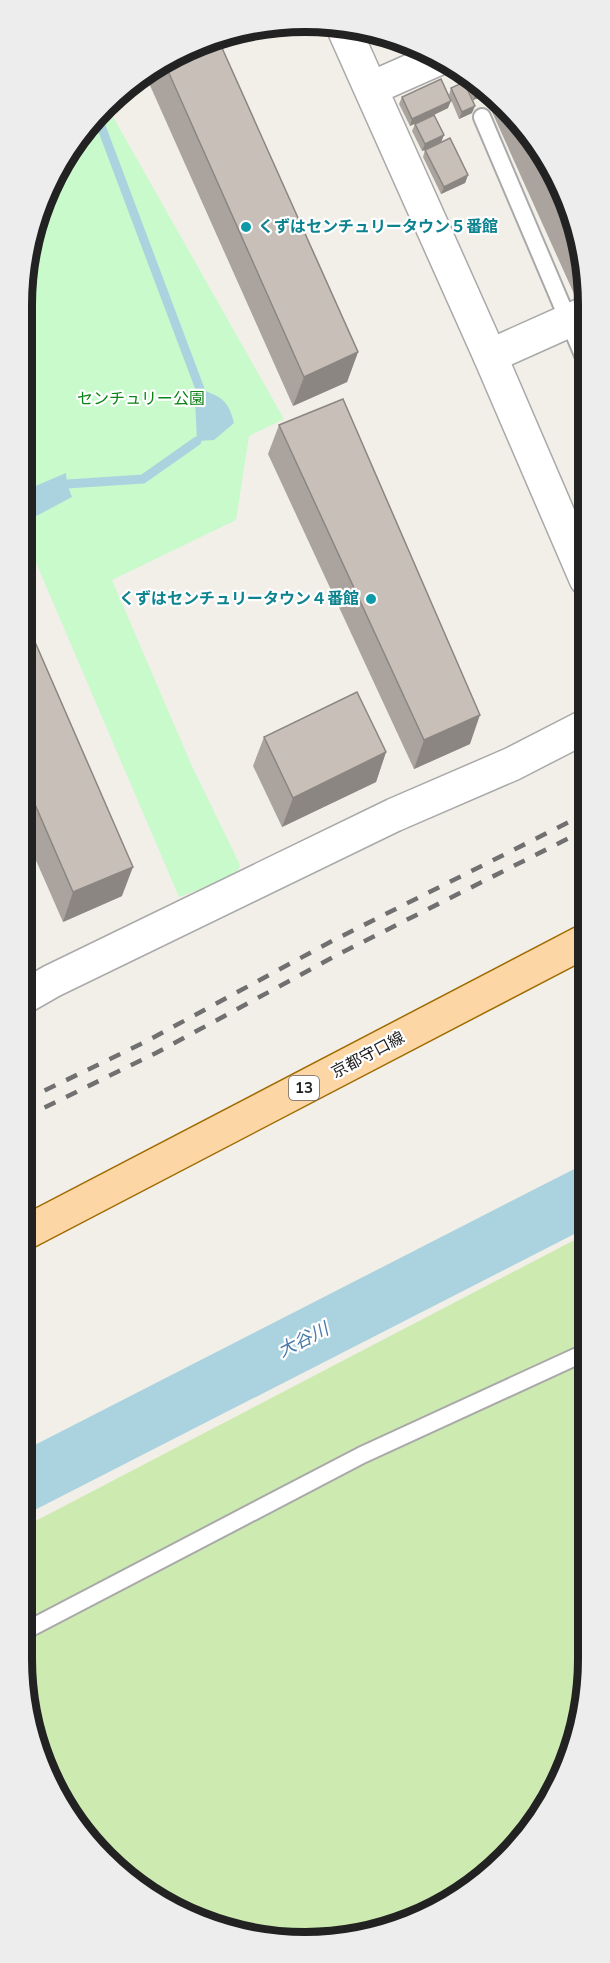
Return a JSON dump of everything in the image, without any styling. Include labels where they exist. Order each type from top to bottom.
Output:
[{"type":"main road","name":"京都守口線","points":[[32,1228],[578,945]]},
{"type":"street","points":[[347,35],[578,560]]},
{"type":"street","points":[[372,88],[430,62]]},
{"type":"street","points":[[490,356],[578,317]]},
{"type":"street","points":[[32,993],[62,976],[383,820],[512,764],[578,730]]},
{"type":"lane","points":[[482,117],[578,317]]},
{"type":"lane","points":[[32,1627],[362,1455],[578,1356]]},
{"type":"green space","name":"センチュリー公園","points":[[111,113],[284,419],[249,436],[236,520],[112,580],[191,764],[240,865],[236,876],[179,897],[32,553],[32,287],[37,252],[52,200],[68,168],[88,139]]},
{"type":"green space","points":[[578,1238],[578,1676],[573,1711],[558,1763],[532,1810],[511,1838],[485,1864],[442,1895],[410,1911],[376,1922],[323,1931],[287,1931],[234,1922],[200,1911],[168,1895],[125,1864],[99,1838],[68,1795],[52,1763],[41,1729],[32,1676],[32,1523]]},
{"type":"water","points":[[200,389],[223,400],[234,423],[214,440],[197,441],[195,400]]},
{"type":"water","points":[[66,473],[72,497],[32,518],[32,487]]},
{"type":"building","points":[[221,45],[358,352],[304,377],[167,69],[200,52]]},
{"type":"building","points":[[441,79],[451,101],[412,119],[402,97]]},
{"type":"building","points":[[465,83],[475,106],[462,112],[451,88]]},
{"type":"building","points":[[434,115],[444,135],[425,144],[415,124]]},
{"type":"building","points":[[450,138],[468,175],[444,187],[425,150]]},
{"type":"building","points":[[532,153],[558,200],[569,234]]},
{"type":"building","name":"くずはセンチュリータウン４番館","points":[[343,399],[480,715],[424,740],[279,425]]},
{"type":"building","points":[[32,635],[133,867],[73,892],[32,797]]},
{"type":"building","points":[[357,692],[386,752],[293,798],[264,737]]},
{"type":"waterway","points":[[100,124],[200,389]]},
{"type":"waterway","points":[[67,484],[143,479],[197,441]]},
{"type":"waterway","name":"大谷川","points":[[32,1479],[578,1200]]},
{"type":"railway","points":[[32,1097],[145,1042],[332,941],[578,818]]},
{"type":"railway","points":[[32,1114],[156,1053],[339,954],[578,834]]},
{"type":"place","name":"くずはセンチュリータウン５番館","points":[[246,227]]},
{"type":"place","name":"くずはセンチュリータウン４番館","points":[[371,599]]}]
